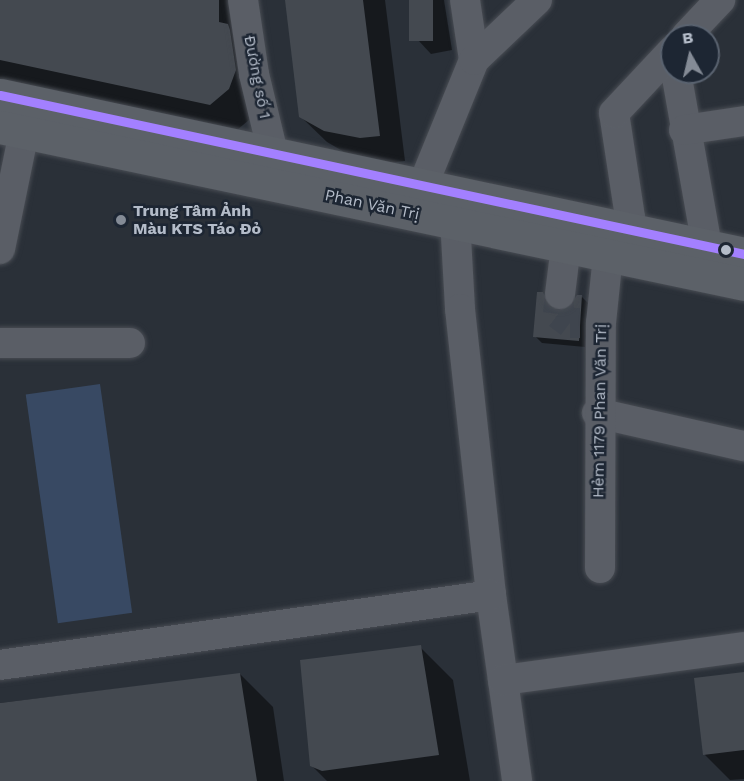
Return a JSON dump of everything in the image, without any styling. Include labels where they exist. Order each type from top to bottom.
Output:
[{"type":"main road","name":"Phan Văn Trị","points":[[0,95],[273,153],[444,200],[614,241],[744,284]]},
{"type":"main road","name":"Phan Văn Trị","points":[[12,129],[444,200],[566,246],[614,241],[707,246],[744,254]]},
{"type":"street","name":"Đường số 1","points":[[243,0],[254,74],[273,153]]},
{"type":"street","points":[[465,0],[474,60],[444,200],[491,595],[517,781]]},
{"type":"street","points":[[474,60],[537,0]]},
{"type":"street","points":[[697,24],[720,0]]},
{"type":"street","name":"Hẻm 1179 Phan Văn Trị","points":[[600,568],[597,413],[590,323],[614,241],[630,217],[614,113],[660,64]]},
{"type":"street","points":[[678,84],[684,130],[707,246]]},
{"type":"street","points":[[684,130],[744,122]]},
{"type":"street","points":[[0,249],[12,129]]},
{"type":"street","points":[[560,294],[566,246]]},
{"type":"street","points":[[0,343],[130,343]]},
{"type":"street","points":[[597,413],[744,446]]},
{"type":"street","points":[[0,665],[491,595]]},
{"type":"street","points":[[503,680],[744,647]]},
{"type":"water","points":[[100,384],[132,613],[58,623],[26,394]]},
{"type":"building","points":[[0,0],[219,0],[219,22],[228,24],[236,70],[229,89],[210,105],[0,60]]},
{"type":"building","points":[[285,0],[363,0],[380,136],[360,138],[324,131],[299,117]]},
{"type":"building","points":[[409,0],[433,0],[433,41],[409,41]]},
{"type":"building","points":[[537,292],[543,292],[549,307],[558,311],[567,310],[577,295],[582,295],[579,341],[533,337]]},
{"type":"building","points":[[421,645],[439,755],[322,771],[310,766],[300,660]]},
{"type":"building","points":[[744,672],[744,750],[703,755],[694,678]]},
{"type":"building","points":[[240,673],[257,781],[0,781],[0,703]]},
{"type":"tunnel","points":[[560,294],[558,314],[570,323],[580,323]]},
{"type":"transit line","points":[[0,95],[744,254]]},
{"type":"place","name":"Trung Tâm Ảnh Màu KTS Táo Đỏ","points":[[121,220]]}]
